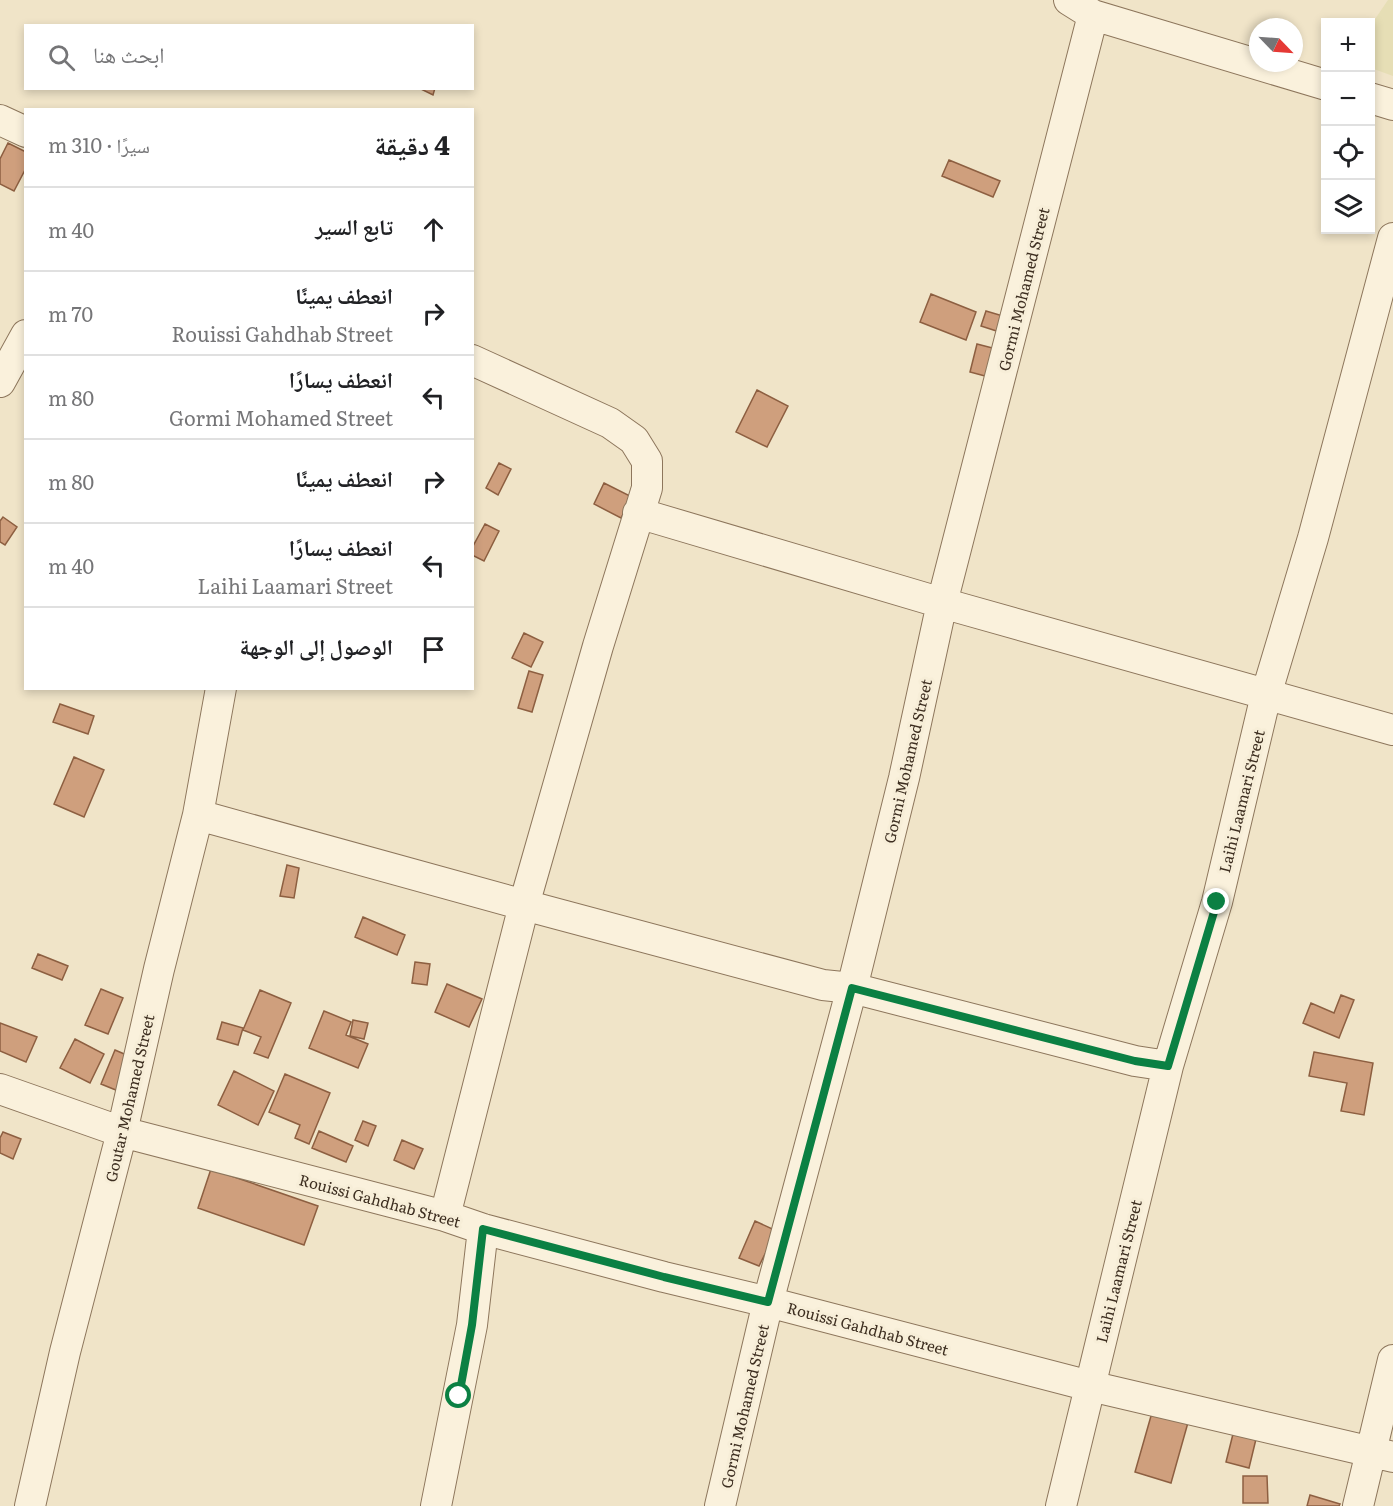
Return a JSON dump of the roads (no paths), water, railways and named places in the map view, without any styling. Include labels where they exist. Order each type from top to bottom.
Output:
[{"type":"street","points":[[1081,8],[1321,83]]},
{"type":"street","name":"Gormi Mohamed Street","points":[[720,1506],[768,1302],[852,988],[904,778],[942,603],[1081,8]]},
{"type":"street","points":[[1375,99],[1393,105]]},
{"type":"street","points":[[0,120],[24,131]]},
{"type":"street","name":"Laihi Laamari Street","points":[[1061,1506],[1168,1066],[1217,902],[1266,695],[1313,538],[1393,238]]},
{"type":"street","points":[[0,382],[24,339]]},
{"type":"street","points":[[445,1216],[524,905],[594,657],[647,488],[647,461],[634,440],[601,419],[474,361]]},
{"type":"street","points":[[638,513],[942,603],[1393,730]]},
{"type":"street","name":"Goutar Mohamed Street","points":[[30,1506],[65,1352],[122,1132],[159,969],[198,814],[221,690]]},
{"type":"street","points":[[198,814],[823,985],[852,988],[1135,1061],[1168,1066]]},
{"type":"street","name":"Rouissi Gahdhab Street","points":[[0,1089],[122,1132],[445,1216],[483,1229],[664,1277],[1090,1386],[1382,1454]]},
{"type":"street","points":[[436,1506],[470,1337],[483,1229]]},
{"type":"street","points":[[1358,1506],[1382,1454],[1393,1360]]}]
